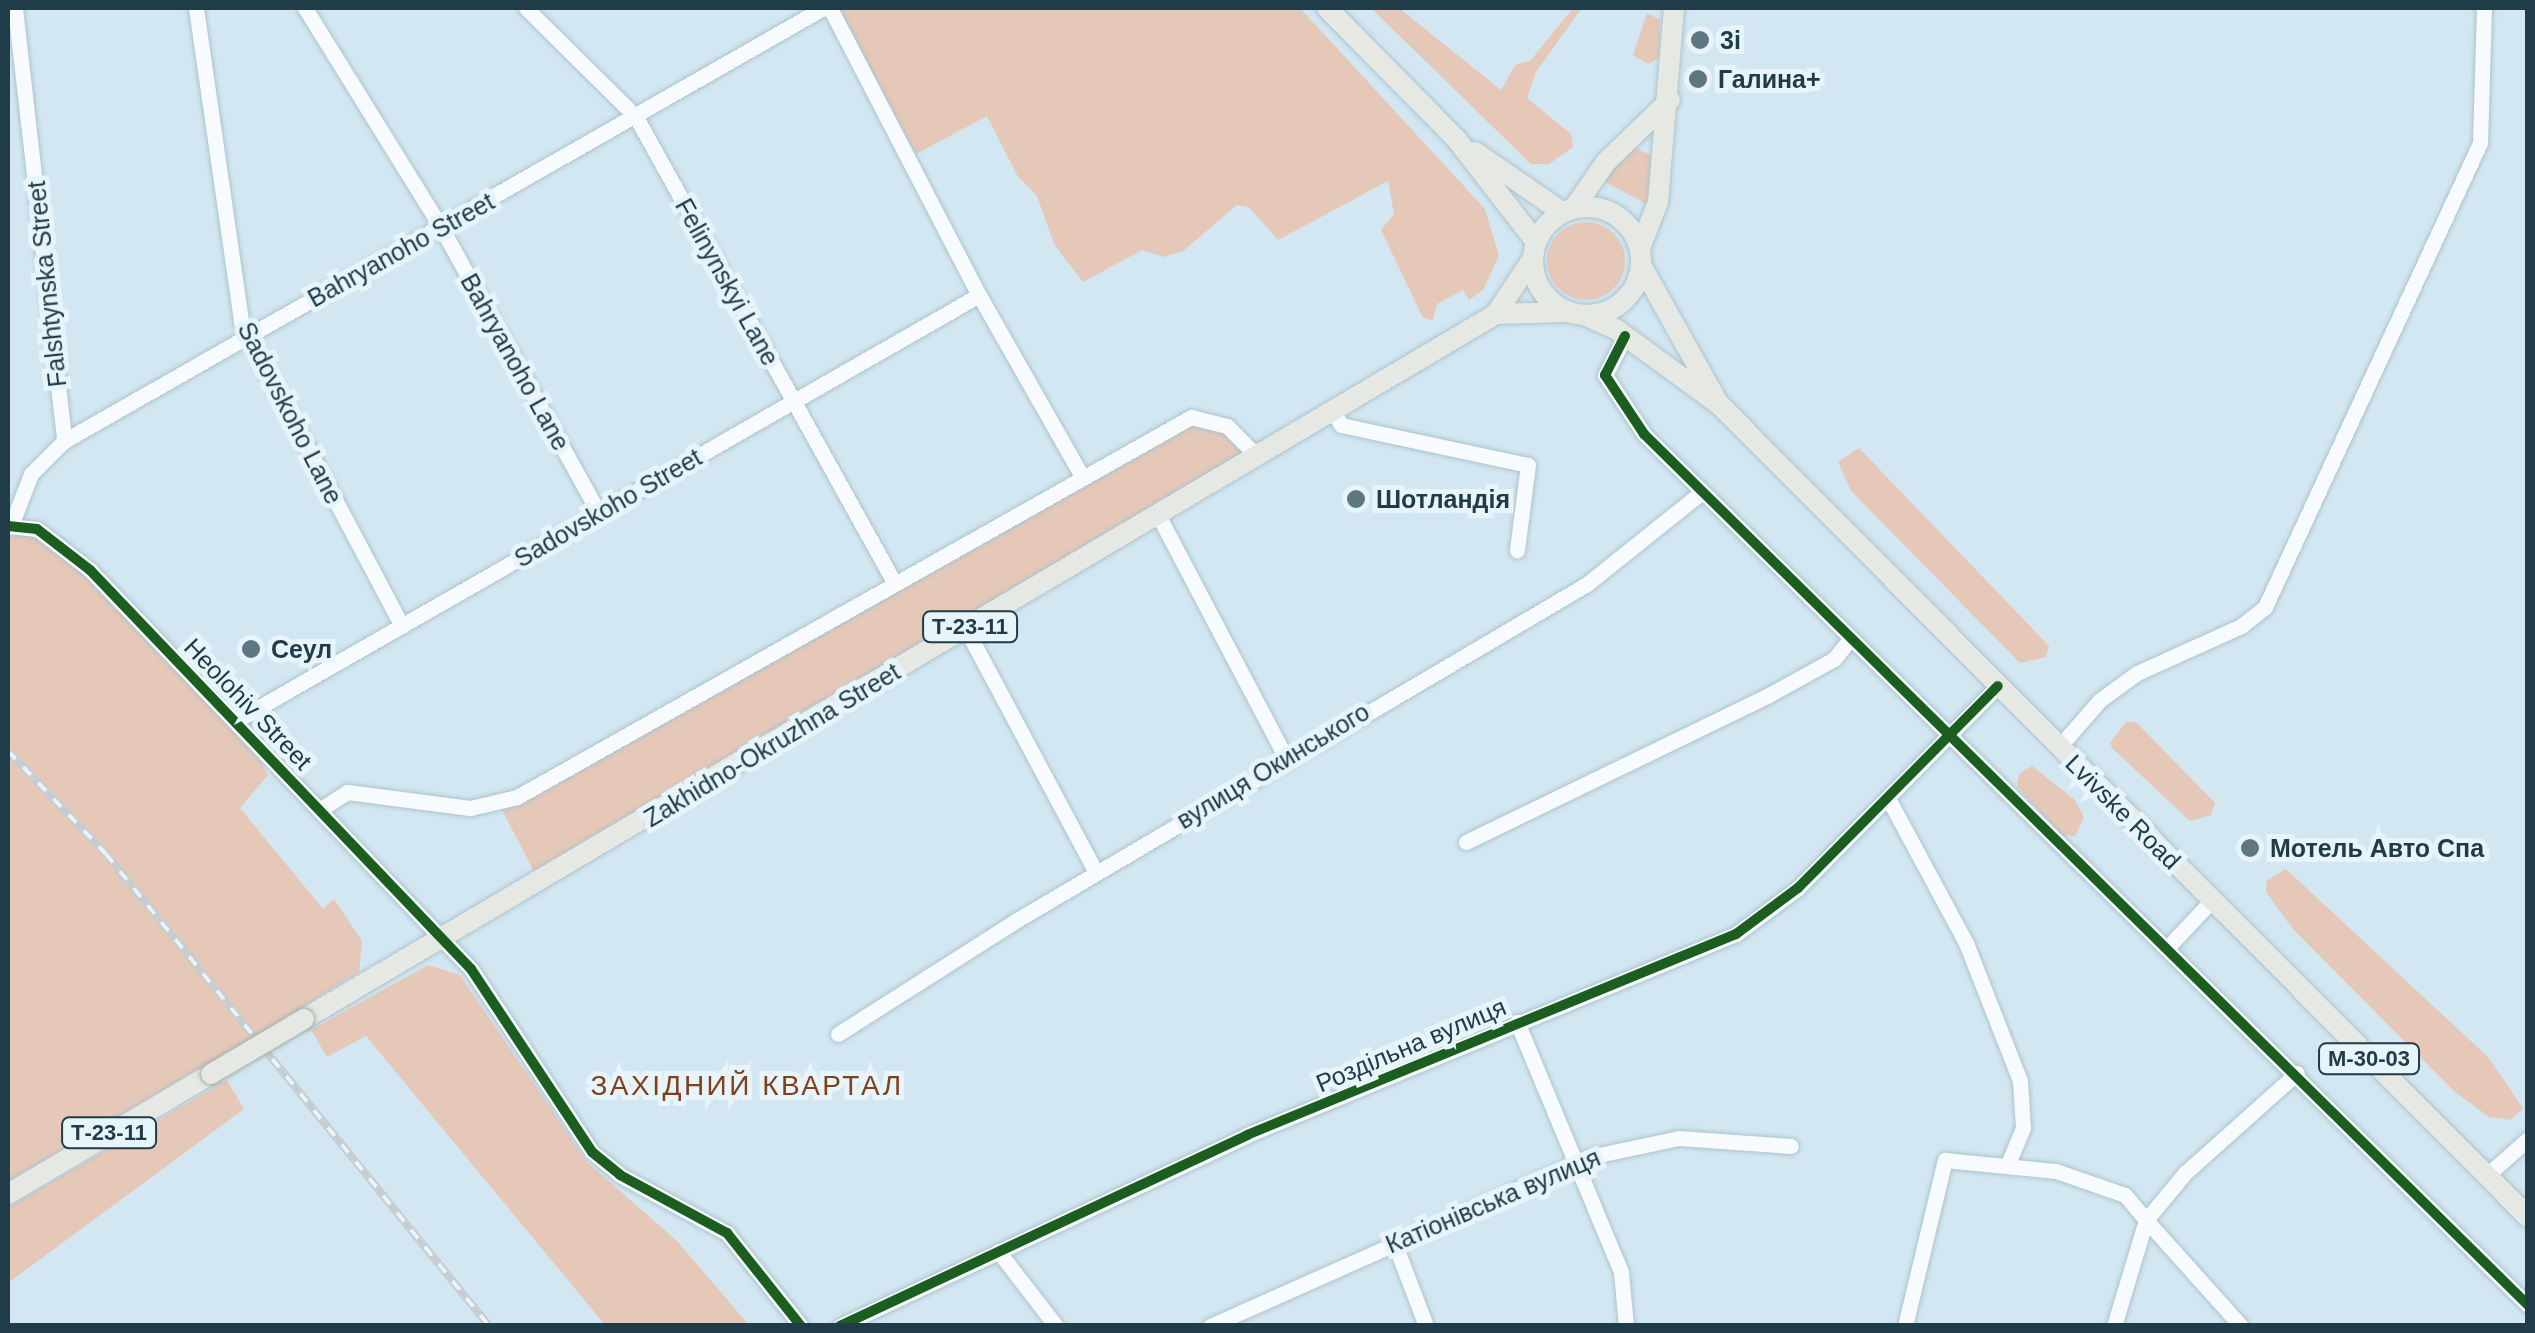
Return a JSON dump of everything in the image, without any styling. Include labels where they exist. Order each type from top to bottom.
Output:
[{"type":"main road","points":[[1327,8],[1457,140],[1535,250],[1542,290],[1576,313]]},
{"type":"main road","name":"Т-23-11","points":[[1576,313],[1616,307],[1638,282],[1641,257],[1658,202],[1670,100],[1674,8]]},
{"type":"main road","name":"Т-23-11","points":[[1535,250],[1606,162],[1670,100]]},
{"type":"main road","points":[[1457,140],[1568,210],[1608,211],[1622,220],[1641,257]]},
{"type":"main road","name":"Zakhidno-Okruzhna Street","points":[[8,1194],[444,940],[1496,314],[1535,250]]},
{"type":"main road","name":"Lvivske Road","points":[[1641,257],[1720,406]]},
{"type":"main road","name":"Lvivske Road","points":[[1576,313],[1625,336],[1720,406],[2528,1217]]},
{"type":"main road","name":"Zakhidno-Okruzhna Street","points":[[1496,314],[1576,313]]},
{"type":"street","name":"Falshtynska Street","points":[[15,8],[64,441]]},
{"type":"street","name":"Sadovskoho Lane","points":[[196,8],[246,337],[402,626]]},
{"type":"street","name":"Bahryanoho Lane","points":[[305,8],[442,229],[599,513]]},
{"type":"street","name":"Felinynskyi Lane","points":[[526,8],[636,116],[894,582]]},
{"type":"street","name":"Bahryanoho Street","points":[[10,524],[31,474],[64,441],[826,8]]},
{"type":"street","points":[[826,8],[979,296],[1082,476]]},
{"type":"street","points":[[2059,747],[2100,700],[2136,673],[2241,626],[2265,607],[2480,143],[2484,8]]},
{"type":"street","name":"Sadovskoho Street","points":[[238,720],[979,296]]},
{"type":"street","points":[[1625,336],[1606,375],[1610,391],[1702,492],[2528,1305]]},
{"type":"street","points":[[1333,411],[1342,425],[1528,465],[1517,550]]},
{"type":"street","points":[[321,809],[347,792],[470,808],[501,804],[1191,417],[1227,426],[1258,456]]},
{"type":"street","name":"вулиця Окинського","points":[[838,1034],[1096,872],[1587,584],[1702,492]]},
{"type":"street","points":[[1158,515],[1286,758]]},
{"type":"street","name":"Heolohiv Street","points":[[10,524],[37,529],[90,570],[238,720],[471,968],[592,1152],[620,1175],[728,1233],[801,1326]]},
{"type":"street","points":[[966,629],[1096,872]]},
{"type":"street","points":[[1466,842],[1768,696],[1834,658],[1850,638]]},
{"type":"street","name":"Роздільна вулиця","points":[[840,1326],[1246,1135],[1736,934],[1798,888],[1998,686]]},
{"type":"street","points":[[1888,800],[1966,942],[2020,1082],[2023,1128],[2007,1166]]},
{"type":"street","points":[[2168,947],[2212,900]]},
{"type":"street","points":[[1517,1022],[1621,1272],[1626,1326]]},
{"type":"street","points":[[2114,1326],[2146,1220],[2186,1173],[2296,1073]]},
{"type":"street","name":"Катіонівська вулиця","points":[[1210,1326],[1578,1161],[1679,1138],[1792,1146]]},
{"type":"street","points":[[2486,1176],[2528,1139]]},
{"type":"street","points":[[1905,1326],[1946,1160],[2007,1166],[2106,1184],[2146,1220],[2241,1326]]},
{"type":"street","points":[[1394,1242],[1426,1326]]},
{"type":"street","points":[[998,1251],[1056,1326]]},
{"type":"shaded area","points":[[838,8],[1300,8],[1485,209],[1499,256],[1483,290],[1469,300],[1463,290],[1437,304],[1433,320],[1423,318],[1381,230],[1394,214],[1388,181],[1278,240],[1249,207],[1237,205],[1183,251],[1164,257],[1142,250],[1083,282],[1054,244],[1037,196],[1017,175],[987,116],[916,154]]},
{"type":"shaded area","points":[[1371,8],[1399,8],[1501,90],[1515,65],[1530,61],[1573,8],[1582,8],[1536,72],[1527,98],[1571,134],[1573,147],[1549,164],[1531,164]]},
{"type":"shaded area","points":[[1647,13],[1660,20],[1659,58],[1648,64],[1633,55]]},
{"type":"shaded area","points":[[1635,148],[1654,157],[1649,205],[1599,179]]},
{"type":"shaded area","points":[[1586,222],[1614,233],[1625,261],[1614,289],[1586,300],[1558,289],[1547,261],[1558,233]]},
{"type":"shaded area","points":[[1192,423],[1224,431],[1248,455],[537,877],[502,810]]},
{"type":"shaded area","points":[[1859,448],[2049,646],[2046,657],[2020,663],[1851,491],[1838,462]]},
{"type":"shaded area","points":[[32,533],[86,574],[251,744],[268,775],[240,808],[323,909],[334,899],[362,941],[359,972],[8,1187],[8,536]]},
{"type":"shaded area","points":[[2126,722],[2136,722],[2215,803],[2211,815],[2190,821],[2113,749],[2110,743]]},
{"type":"shaded area","points":[[2032,766],[2075,800],[2084,817],[2075,836],[2061,835],[2017,786],[2019,774]]},
{"type":"shaded area","points":[[2286,869],[2488,1057],[2523,1108],[2511,1120],[2489,1117],[2455,1092],[2292,928],[2266,892],[2267,880]]},
{"type":"shaded area","points":[[428,965],[460,975],[587,1162],[677,1241],[749,1325],[605,1325],[366,1036],[327,1057],[311,1030]]},
{"type":"shaded area","points":[[227,1080],[244,1109],[8,1283],[8,1207]]},
{"type":"railway","points":[[8,751],[106,854],[489,1326]]},
{"type":"cycle path","points":[[1625,336],[1605,375],[1644,434],[2528,1305]]},
{"type":"cycle path","points":[[8,526],[37,529],[90,570],[471,969],[592,1152],[620,1175],[727,1233],[801,1326]]},
{"type":"cycle path","points":[[840,1326],[1247,1135],[1736,934],[1798,888],[1998,686]]},
{"type":"place","name":"3i","points":[[1700,40]]},
{"type":"place","name":"Галина+","points":[[1698,79]]},
{"type":"place","name":"Шотландія","points":[[1356,499]]},
{"type":"place","name":"Сеул","points":[[251,649]]},
{"type":"place","name":"Мотель Авто Спа","points":[[2250,848]]},
{"type":"district","name":"ЗАХІДНИЙ КВАРТАЛ","points":[[747,1086]]}]
